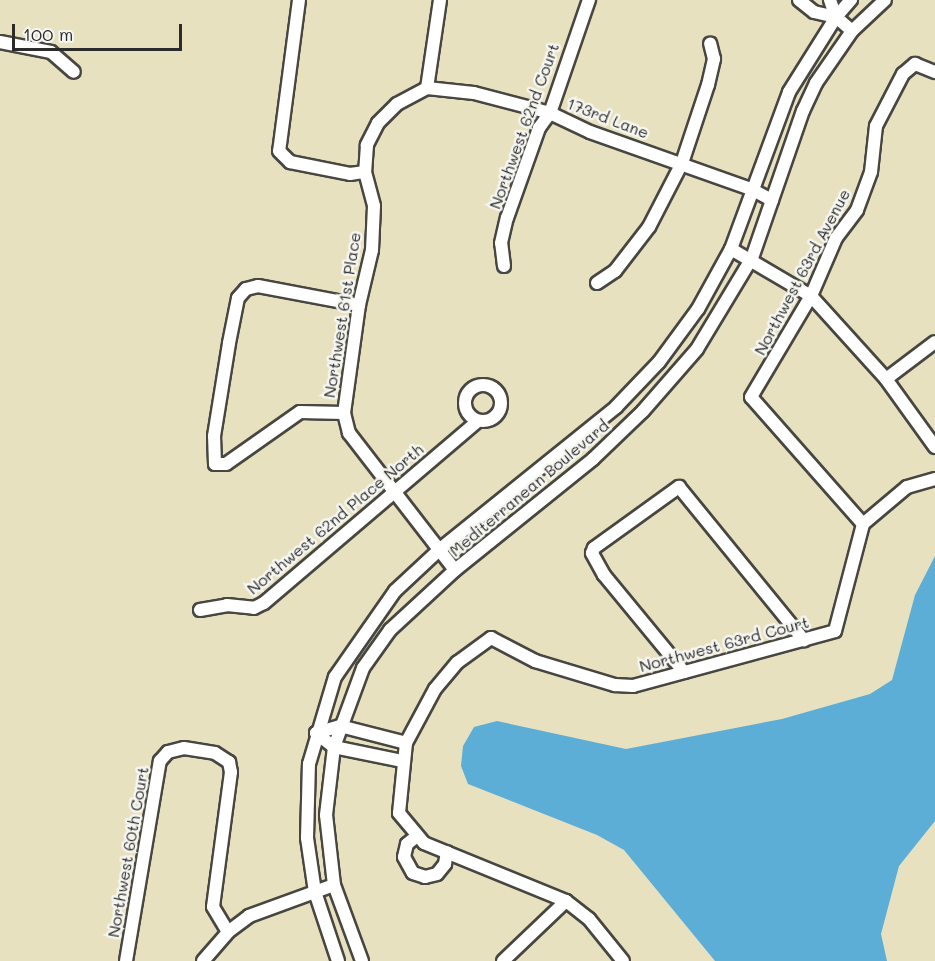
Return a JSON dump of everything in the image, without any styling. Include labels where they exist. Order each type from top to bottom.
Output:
[{"type":"street","points":[[299,0],[279,151],[290,162],[350,174],[365,172]]},
{"type":"street","points":[[427,88],[440,0]]},
{"type":"street","name":"Northwest 62nd Court","points":[[504,266],[501,243],[507,218],[539,128],[550,113],[590,0]]},
{"type":"street","points":[[800,0],[814,12],[836,17],[852,31]]},
{"type":"street","points":[[830,0],[836,17]]},
{"type":"street","name":"Mediterranean Boulevard","points":[[338,961],[315,892],[307,838],[309,764],[316,733],[335,677],[395,591],[439,550],[616,407],[659,362],[698,309],[731,249],[751,189],[789,92],[836,17],[851,0]]},
{"type":"street","name":"Mediterranean Boulevard","points":[[362,961],[334,885],[326,815],[334,747],[363,668],[390,630],[454,570],[593,459],[643,411],[697,349],[752,258],[803,111],[852,31],[885,0]]},
{"type":"street","points":[[0,42],[51,52],[74,72]]},
{"type":"street","points":[[597,283],[615,271],[649,227],[682,163],[708,85],[714,59],[710,43]]},
{"type":"street","name":"Northwest 63rd Avenue","points":[[863,524],[752,397],[811,296],[836,238],[857,210],[871,172],[876,126],[903,74],[915,64],[935,72]]},
{"type":"street","name":"173rd Lane","points":[[427,88],[474,93],[550,113],[590,132],[682,163],[751,189],[772,200]]},
{"type":"street","name":"Northwest 61st Place","points":[[344,412],[359,305],[372,250],[374,206],[365,172],[367,145],[378,123],[397,104],[427,88]]},
{"type":"street","points":[[731,249],[752,258],[811,296],[886,379],[935,447]]},
{"type":"street","points":[[359,305],[258,286],[246,289],[238,298],[229,343],[213,446],[215,464],[226,464],[300,412],[344,412],[349,433],[454,570]]},
{"type":"street","points":[[886,379],[935,342]]},
{"type":"street","name":"Northwest 62nd Place North","points":[[200,610],[227,605],[254,608],[264,603],[478,421]]},
{"type":"street","points":[[863,524],[907,487],[935,478],[935,465]]},
{"type":"street","points":[[684,672],[593,559],[594,548],[679,487],[804,640]]},
{"type":"street","name":"Northwest 63rd Court","points":[[623,961],[589,919],[566,901],[447,852],[417,836],[399,813],[402,761],[406,743],[435,689],[458,662],[491,638],[535,661],[615,686],[633,686],[835,631],[863,524]]},
{"type":"street","points":[[316,733],[340,726],[406,743]]},
{"type":"street","points":[[316,733],[334,747],[402,761]]},
{"type":"street","name":"Northwest 60th Court","points":[[126,961],[160,761],[168,752],[184,748],[215,753],[229,762],[231,772],[213,907],[228,932]]},
{"type":"street","points":[[417,836],[405,850],[405,863],[413,873],[425,877],[437,874],[445,864],[447,852]]},
{"type":"street","points":[[203,961],[228,932],[249,916],[334,885]]},
{"type":"street","points":[[503,961],[566,901]]},
{"type":"water","points":[[935,556],[935,821],[899,866],[881,934],[887,961],[715,961],[624,850],[597,835],[468,784],[461,766],[463,746],[474,727],[497,721],[626,749],[782,719],[870,694],[892,680],[915,595]]}]
